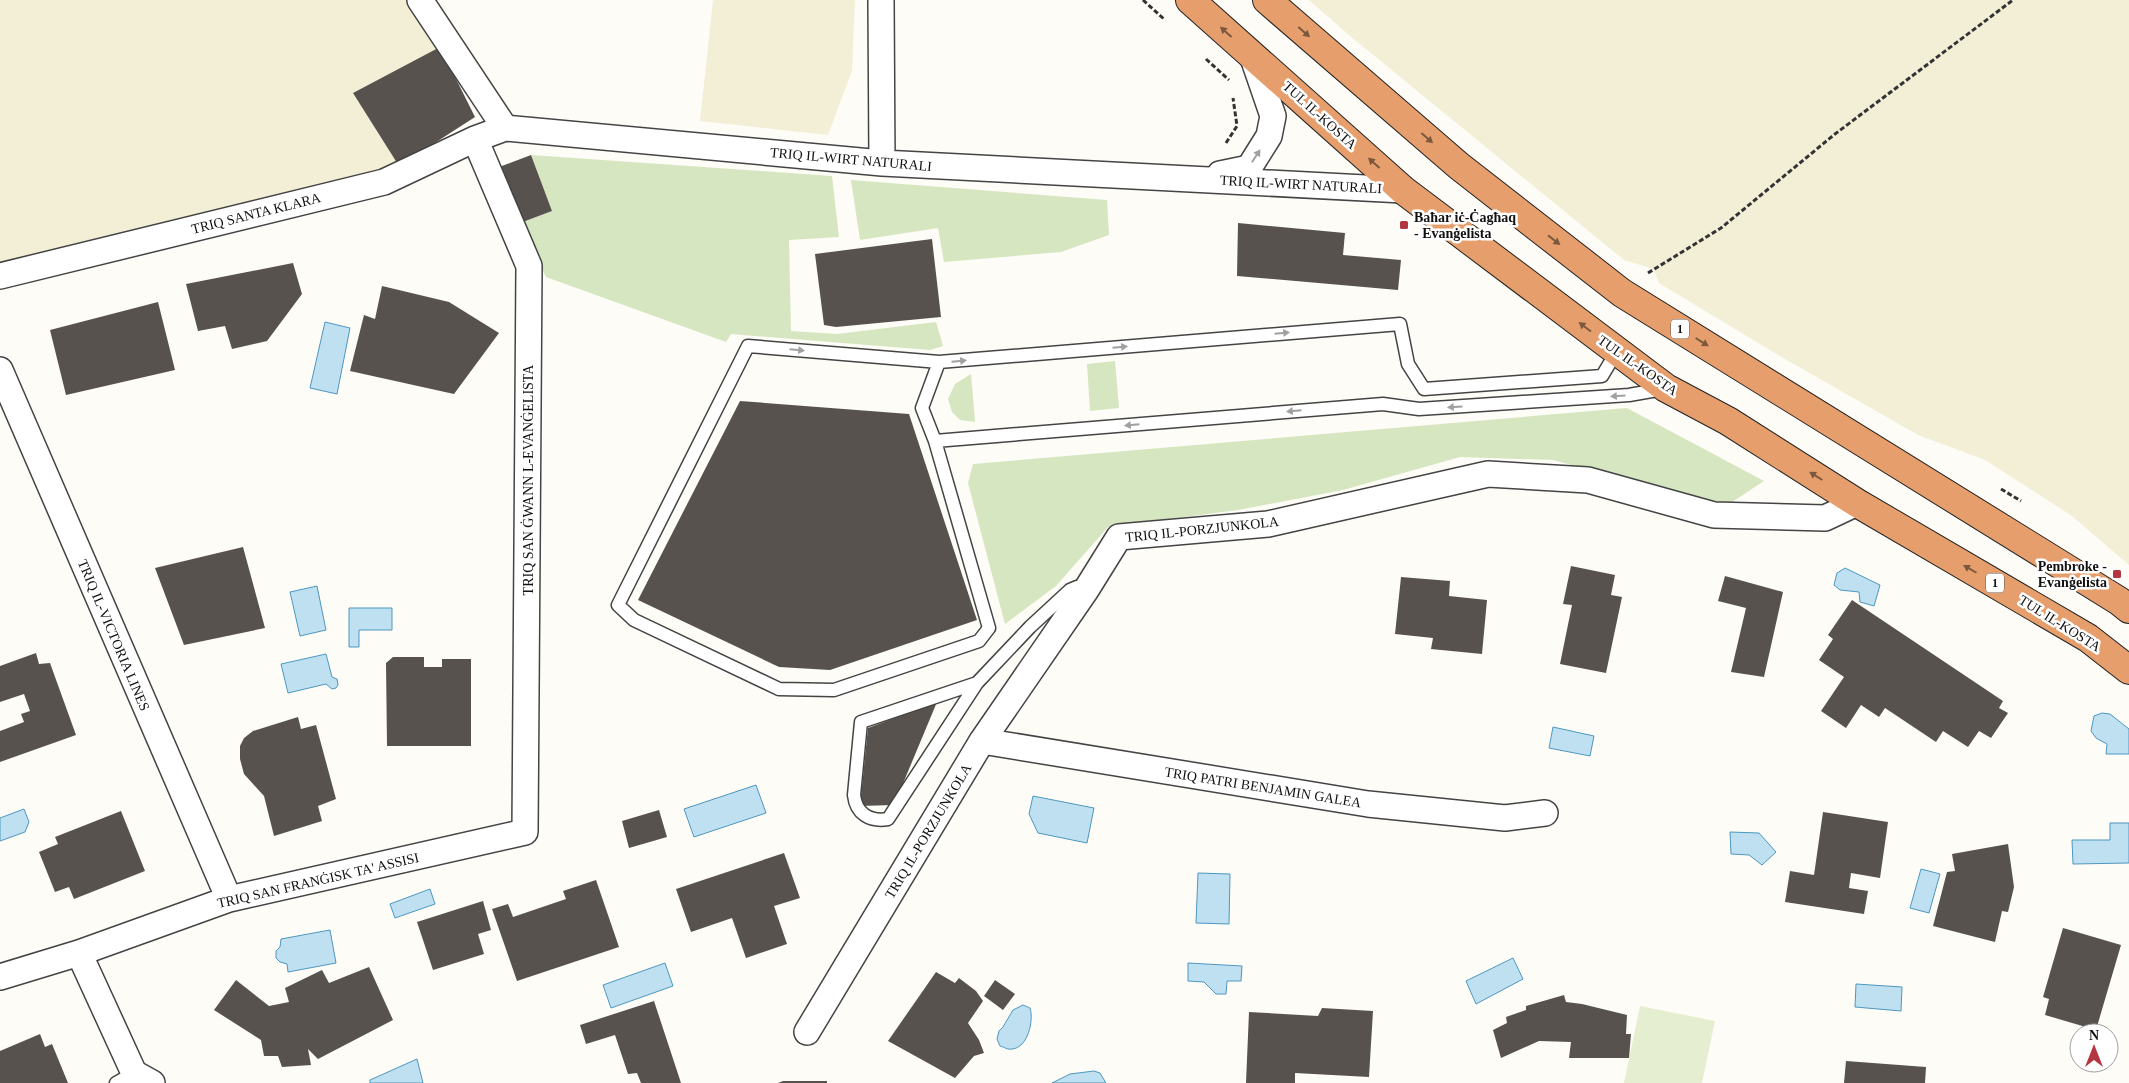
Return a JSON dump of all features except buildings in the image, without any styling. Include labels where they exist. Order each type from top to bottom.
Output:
[{"type":"highway","name":"TUL IL-KOSTA","points":[[1190,0],[1403,190],[1666,388],[1728,421],[1857,503],[2088,638],[2129,670]]},
{"type":"highway","name":"1","points":[[1267,0],[1459,166],[1622,292],[2119,600],[2129,609]]},
{"type":"street","points":[[420,0],[505,128]]},
{"type":"street","points":[[881,0],[882,162]]},
{"type":"street","name":"TRIQ IL-WIRT NATURALI","points":[[1198,179],[1248,168],[1269,136],[1273,116],[1252,55]]},
{"type":"street","name":"TRIQ SANTA KLARA","points":[[0,276],[384,182],[476,139],[505,128]]},
{"type":"street","name":"TRIQ IL-WIRT NATURALI","points":[[505,128],[882,162],[1403,190]]},
{"type":"street","name":"TRIQ SAN ĠWANN L-EVANĠELISTA","points":[[476,139],[530,266],[525,832]]},
{"type":"street","name":"TRIQ IL-VICTORIA LINES","points":[[0,370],[229,899]]},
{"type":"street","name":"TRIQ IL-PORZJUNKOLA","points":[[807,1032],[982,741],[1086,590],[1119,537],[1268,524],[1488,474],[1588,480],[1714,515],[1825,518],[1857,503]]},
{"type":"street","name":"TRIQ PATRI BENJAMIN GALEA","points":[[982,741],[1368,804],[1505,818],[1545,813]]},
{"type":"street","name":"TRIQ SAN FRANĠISK TA' ASSISI","points":[[0,977],[79,953],[229,899],[525,832]]},
{"type":"street","points":[[79,953],[134,1080]]},
{"type":"lane","points":[[939,362],[922,408],[935,441],[989,628],[979,641],[834,690],[779,689],[634,620],[618,605],[748,346],[939,362],[1400,324],[1408,364],[1424,389],[1602,376],[1617,351]]},
{"type":"lane","points":[[935,441],[1384,404],[1419,409],[1629,395],[1666,388]]},
{"type":"lane","points":[[977,683],[861,722],[854,795],[855,806],[860,813],[880,820],[888,819],[977,683],[1030,627],[1070,590],[1077,587],[1086,590]]},
{"type":"path","points":[[1143,0],[1170,25]]},
{"type":"path","points":[[1622,292],[1653,269],[1721,228],[1835,134],[2013,0]]},
{"type":"path","points":[[1204,57],[1231,82]]},
{"type":"path","points":[[1224,146],[1238,126],[1232,91]]},
{"type":"shaded area","points":[[0,0],[409,0],[440,47],[475,117],[399,166],[0,266]]},
{"type":"shaded area","points":[[713,0],[855,0],[852,71],[828,135],[700,121]]},
{"type":"shaded area","points":[[1309,0],[2129,0],[2129,565],[2072,516],[1985,460],[1918,435],[1778,355],[1659,283],[1653,269],[1624,260],[1350,36]]},
{"type":"green space","points":[[531,155],[832,176],[839,237],[789,240],[791,331],[837,334],[936,322],[943,346],[930,350],[731,334],[726,342],[546,277],[520,223],[552,211]]},
{"type":"green space","points":[[851,180],[1107,200],[1109,235],[1061,252],[944,262],[938,228],[860,240]]},
{"type":"green space","points":[[1115,361],[1119,408],[1090,411],[1087,364]]},
{"type":"green space","points":[[971,374],[975,422],[960,420],[952,412],[948,399],[955,384]]},
{"type":"green space","points":[[1627,408],[1764,481],[1726,506],[1553,460],[1460,457],[1343,490],[1238,510],[1108,527],[1056,586],[1005,624],[968,483],[973,464]]},
{"type":"green space","points":[[1640,1006],[1715,1021],[1702,1083],[1624,1083]]},
{"type":"water","points":[[325,322],[350,328],[337,394],[310,388]]},
{"type":"water","points":[[1845,568],[1880,585],[1874,606],[1860,602],[1859,592],[1840,590],[1834,585],[1837,573]]},
{"type":"water","points":[[317,586],[326,630],[300,636],[290,592]]},
{"type":"water","points":[[349,608],[392,608],[392,630],[359,630],[359,647],[349,647]]},
{"type":"water","points":[[326,654],[332,677],[337,679],[338,685],[336,688],[332,689],[326,684],[288,693],[281,664]]},
{"type":"water","points":[[2102,713],[2110,714],[2129,729],[2129,754],[2106,754],[2107,744],[2096,738],[2091,731],[2094,716]]},
{"type":"water","points":[[1553,727],[1594,736],[1590,756],[1549,748]]},
{"type":"water","points":[[756,785],[766,813],[694,837],[684,809]]},
{"type":"water","points":[[1033,796],[1094,808],[1087,843],[1038,833],[1029,814]]},
{"type":"water","points":[[24,809],[29,822],[25,832],[0,841],[0,818]]},
{"type":"water","points":[[2110,823],[2129,823],[2129,863],[2073,864],[2072,840],[2110,840]]},
{"type":"water","points":[[1730,832],[1759,833],[1776,852],[1762,865],[1749,855],[1731,854]]},
{"type":"water","points":[[1921,869],[1940,874],[1929,913],[1910,908]]},
{"type":"water","points":[[1198,873],[1230,874],[1229,924],[1196,923]]},
{"type":"water","points":[[430,889],[435,904],[395,918],[390,904]]},
{"type":"water","points":[[330,930],[336,963],[288,972],[287,964],[280,962],[276,958],[276,951],[280,947],[281,939]]},
{"type":"water","points":[[1513,958],[1523,979],[1476,1004],[1466,981]]},
{"type":"water","points":[[665,963],[673,986],[611,1008],[603,985]]},
{"type":"water","points":[[1188,963],[1242,966],[1241,981],[1227,981],[1226,994],[1216,994],[1204,982],[1188,981]]},
{"type":"water","points":[[1856,984],[1902,987],[1901,1011],[1855,1007]]},
{"type":"water","points":[[1023,1005],[1030,1008],[1031,1013],[1026,1039],[1018,1047],[1012,1049],[1000,1046],[997,1039],[999,1031],[1013,1010]]},
{"type":"water","points":[[417,1059],[423,1083],[370,1083],[370,1080]]},
{"type":"water","points":[[1094,1071],[1100,1073],[1106,1083],[1052,1083],[1070,1074]]},
{"type":"place","name":"Baħar iċ-Ċagħaq - Evanġelista","points":[[1404,225]]},
{"type":"place","name":"Pembroke - Evanġelista","points":[[2117,574]]}]
